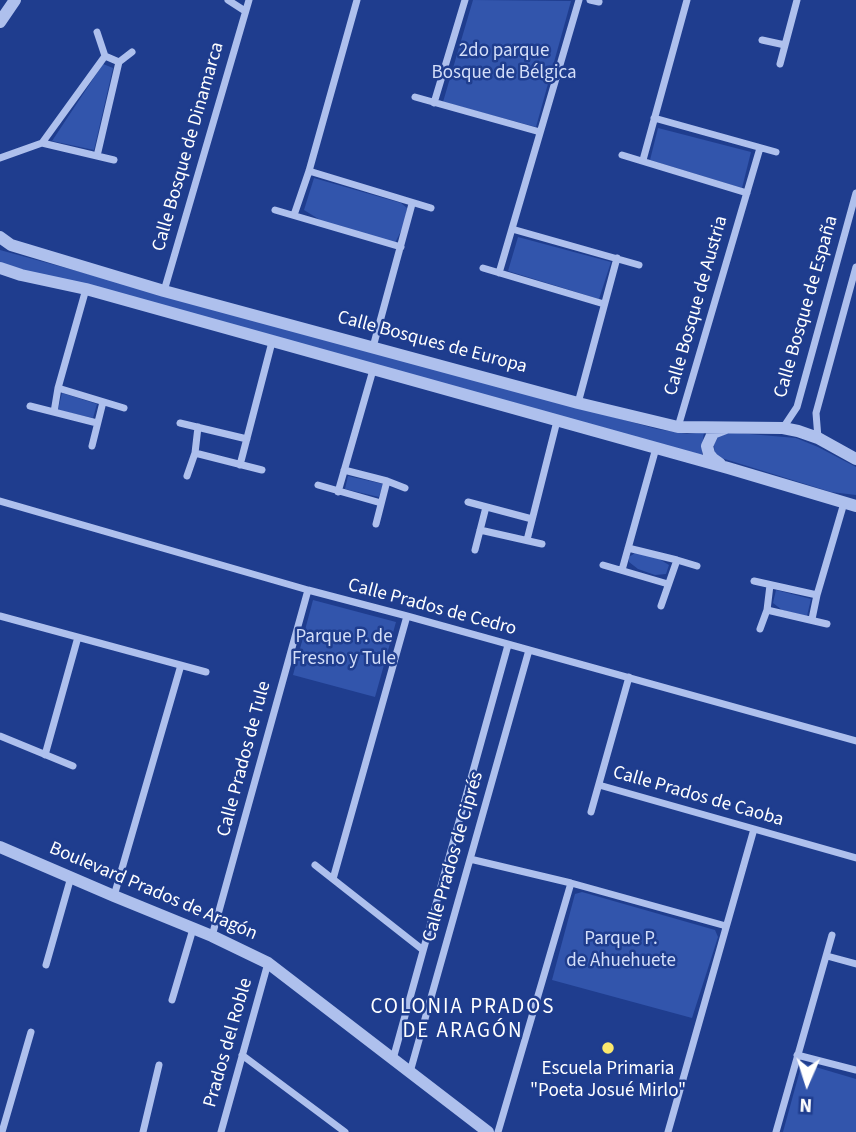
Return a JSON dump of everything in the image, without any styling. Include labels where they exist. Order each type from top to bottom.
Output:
[{"type":"street","points":[[0,22],[15,0]]},
{"type":"street","points":[[228,0],[244,11]]},
{"type":"street","name":"Calle Bosque de Dinamarca","points":[[164,291],[248,0]]},
{"type":"street","points":[[294,215],[357,0]]},
{"type":"street","points":[[434,103],[465,0]]},
{"type":"street","points":[[499,273],[579,0]]},
{"type":"street","points":[[590,0],[599,2]]},
{"type":"street","points":[[643,160],[687,0]]},
{"type":"street","points":[[780,64],[797,0]]},
{"type":"street","points":[[97,32],[105,56],[119,62]]},
{"type":"street","points":[[762,40],[785,45]]},
{"type":"street","points":[[97,156],[119,62],[132,51]]},
{"type":"street","points":[[0,159],[42,143],[105,56]]},
{"type":"street","points":[[415,97],[540,132]]},
{"type":"street","points":[[654,118],[776,152]]},
{"type":"street","points":[[42,143],[114,160]]},
{"type":"street","name":"Calle Bosque de Austria","points":[[678,427],[760,148]]},
{"type":"street","points":[[622,155],[747,193]]},
{"type":"street","points":[[309,170],[431,208]]},
{"type":"street","name":"Calle Bosque de España","points":[[783,428],[797,407],[856,192]]},
{"type":"street","points":[[373,347],[412,204]]},
{"type":"street","points":[[275,210],[401,247]]},
{"type":"street","points":[[512,229],[639,265]]},
{"type":"street","name":"Calle Bosques de Europa","points":[[0,237],[11,244],[164,291],[578,403],[678,427],[729,426],[798,431],[818,438],[856,459]]},
{"type":"street","points":[[578,403],[617,258]]},
{"type":"street","name":"Calle Bosque de España","points":[[818,438],[816,412],[856,267]]},
{"type":"street","points":[[0,268],[86,289],[852,504],[817,595],[812,619]]},
{"type":"street","points":[[484,268],[604,304]]},
{"type":"street","points":[[54,412],[58,388],[86,289]]},
{"type":"street","points":[[240,465],[272,342]]},
{"type":"street","points":[[338,492],[373,370]]},
{"type":"street","points":[[58,388],[124,408]]},
{"type":"street","points":[[92,446],[103,402]]},
{"type":"street","points":[[30,405],[97,423]]},
{"type":"street","points":[[527,540],[557,421]]},
{"type":"street","points":[[180,423],[247,439]]},
{"type":"street","points":[[728,468],[713,459],[707,446],[713,433],[729,426]]},
{"type":"street","points":[[187,477],[195,453],[198,428]]},
{"type":"street","points":[[622,570],[656,448]]},
{"type":"street","points":[[195,453],[262,470]]},
{"type":"street","points":[[344,470],[405,488]]},
{"type":"street","points":[[376,524],[387,481]]},
{"type":"street","points":[[318,485],[381,503]]},
{"type":"street","name":"Calle Prados de Cedro","points":[[0,501],[307,590],[856,741]]},
{"type":"street","points":[[468,502],[532,519]]},
{"type":"street","points":[[475,550],[486,507]]},
{"type":"street","points":[[480,530],[542,544]]},
{"type":"street","points":[[628,548],[697,566]]},
{"type":"street","points":[[661,606],[677,560]]},
{"type":"street","points":[[603,565],[668,584]]},
{"type":"street","points":[[754,581],[817,595]]},
{"type":"street","points":[[760,629],[770,585]]},
{"type":"street","name":"Calle Prados de Tule","points":[[212,936],[307,590]]},
{"type":"street","points":[[766,610],[827,624]]},
{"type":"street","points":[[0,616],[206,672]]},
{"type":"street","points":[[333,879],[408,616]]},
{"type":"street","points":[[46,755],[78,637]]},
{"type":"street","name":"Calle Prados de Ciprés","points":[[392,1059],[508,645]]},
{"type":"street","name":"Calle Prados de Ciprés","points":[[410,1072],[529,650]]},
{"type":"street","points":[[114,896],[181,665]]},
{"type":"street","name":"Calle Prados de Caoba","points":[[629,677],[599,785],[856,858]]},
{"type":"street","points":[[0,736],[72,766]]},
{"type":"street","points":[[591,812],[599,785]]},
{"type":"street","points":[[668,1132],[754,829]]},
{"type":"street","name":"Boulevard Prados de Aragón","points":[[0,847],[212,936],[268,963],[488,1132]]},
{"type":"street","points":[[470,859],[571,883],[726,926]]},
{"type":"street","points":[[315,865],[423,950]]},
{"type":"street","points":[[46,965],[71,877]]},
{"type":"street","points":[[498,1132],[571,883]]},
{"type":"street","points":[[172,1000],[193,929]]},
{"type":"street","points":[[776,1132],[832,936]]},
{"type":"street","points":[[827,956],[856,964]]},
{"type":"street","name":"Prados del Roble","points":[[220,1132],[268,963]]},
{"type":"street","points":[[2,1132],[31,1032]]},
{"type":"street","points":[[242,1055],[345,1132]]},
{"type":"street","points":[[797,1055],[856,1070]]},
{"type":"street","points":[[143,1132],[159,1065]]},
{"type":"green space","name":"2do parque Bosque de Bélgica","points":[[473,0],[571,1],[536,127],[443,102]]},
{"type":"green space","points":[[103,64],[113,68],[94,150],[52,141]]},
{"type":"green space","points":[[658,128],[751,152],[742,188],[650,160]]},
{"type":"green space","points":[[314,178],[401,203],[407,208],[406,215],[395,243],[325,223],[304,210]]},
{"type":"green space","points":[[518,237],[611,262],[599,299],[508,271]]},
{"type":"green space","points":[[0,250],[657,429],[687,434],[704,432],[702,459],[62,285],[0,263]]},
{"type":"green space","points":[[62,393],[97,404],[93,418],[58,410]]},
{"type":"green space","points":[[726,432],[796,438],[818,447],[856,467],[856,495],[831,492],[715,456],[714,445],[717,437]]},
{"type":"green space","points":[[348,476],[383,484],[379,497],[345,489]]},
{"type":"green space","points":[[635,553],[656,557],[669,565],[666,574],[655,575],[638,569],[629,562],[629,557]]},
{"type":"green space","points":[[776,590],[811,599],[807,616],[782,610],[773,603]]},
{"type":"green space","name":"Parque P. de Fresno y Tule","points":[[313,600],[396,622],[375,697],[293,675]]},
{"type":"green space","name":"Parque P. de Ahuehuete","points":[[582,892],[715,930],[718,937],[692,1018],[552,980],[575,894]]},
{"type":"green space","points":[[802,1063],[856,1079],[856,1132],[783,1132]]},
{"type":"place","name":"Escuela Primaria \"Poeta Josué Mirlo\"","points":[[608,1048]]},
{"type":"district","name":"COLONIA PRADOS DE ARAGÓN","points":[[463,1020]]}]
